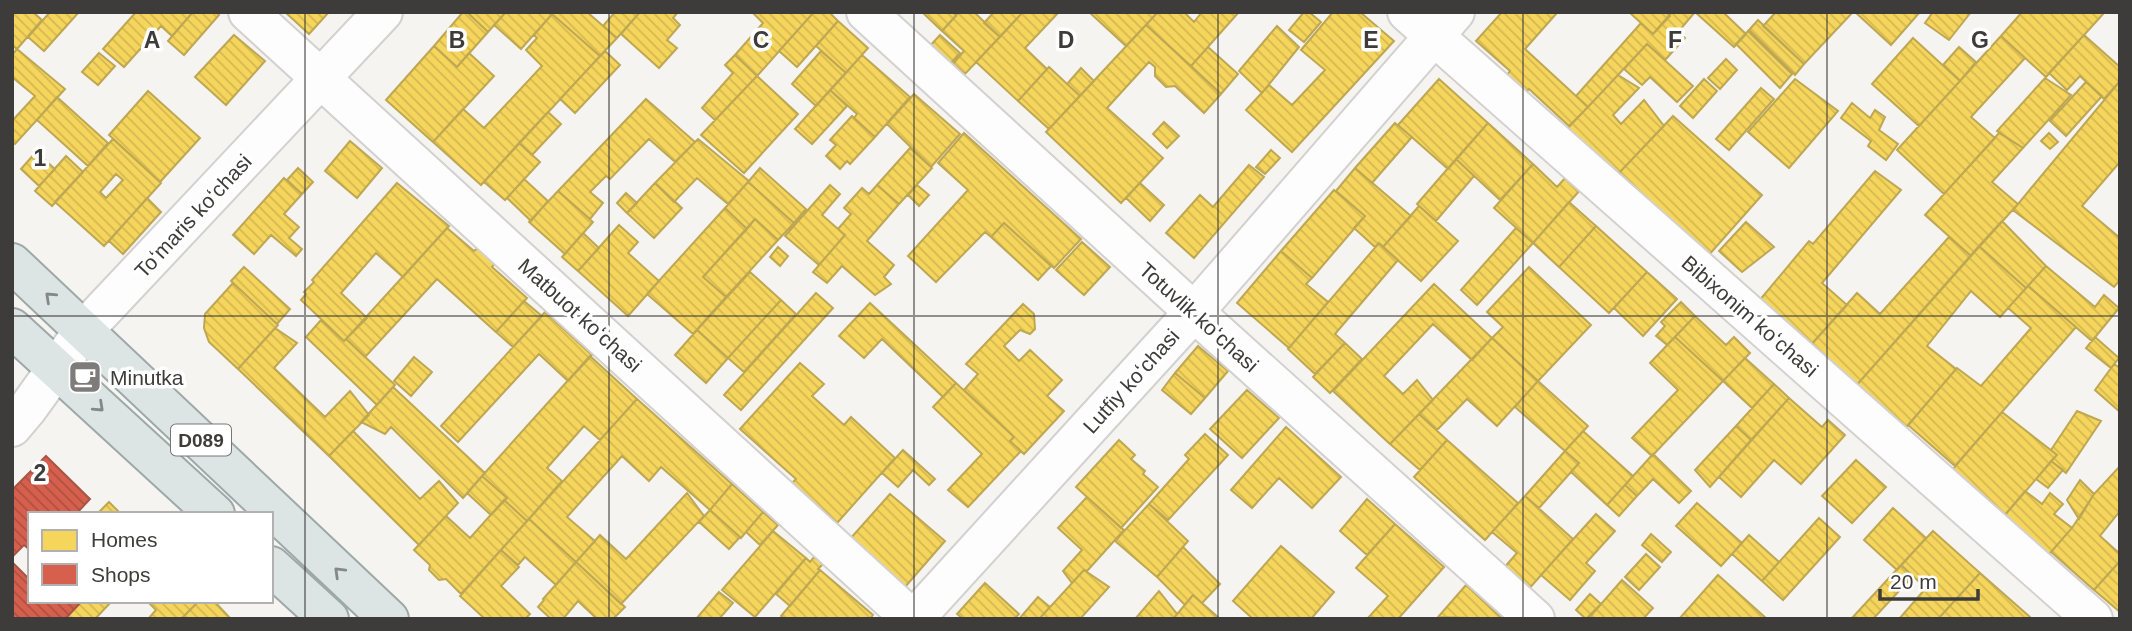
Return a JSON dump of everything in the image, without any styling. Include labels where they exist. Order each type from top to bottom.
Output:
[{"type":"main road","name":"D089","points":[[12,263],[389,619]]},
{"type":"main road","name":"D089","points":[[12,328],[213,512]]},
{"type":"main road","points":[[273,568],[329,619]]},
{"type":"street","name":"Matbuot koʻchasi","points":[[247,12],[913,619]]},
{"type":"street","name":"Toʻmaris koʻchasi","points":[[12,426],[84,330],[383,12]]},
{"type":"street","name":"Totuvlik koʻchasi","points":[[866,12],[1535,619]]},
{"type":"street","name":"Lutfiy koʻchasi","points":[[913,619],[1194,312],[1432,20]]},
{"type":"street","name":"Bibixonim koʻchasi","points":[[1432,20],[2093,619]]},
{"type":"building: Homes","points":[[12,12],[33,12],[42,20],[17,49],[12,45]]},
{"type":"building: Homes","points":[[50,12],[79,12],[44,51],[28,37]]},
{"type":"building: Homes","points":[[136,12],[193,12],[172,36],[161,26],[124,67],[103,49]]},
{"type":"building: Homes","points":[[193,12],[216,12],[219,15],[184,55],[168,41]]},
{"type":"building: Homes","points":[[285,12],[329,12],[309,34]]},
{"type":"building: Homes","points":[[463,12],[467,12],[488,32],[457,67],[434,46]]},
{"type":"building: Homes","points":[[467,12],[506,12],[488,32]]},
{"type":"building: Homes","points":[[506,12],[554,12],[521,49],[494,25]]},
{"type":"building: Homes","points":[[587,12],[617,38],[600,56],[552,14]]},
{"type":"building: Homes","points":[[615,12],[640,12],[617,38],[603,26]]},
{"type":"building: Homes","points":[[640,12],[678,12],[673,18],[680,25],[667,40],[677,48],[659,68],[621,34]]},
{"type":"building: Homes","points":[[814,12],[757,76],[735,55],[763,23],[754,14]]},
{"type":"building: Homes","points":[[814,12],[829,12],[838,21],[797,67],[779,51]]},
{"type":"building: Homes","points":[[922,12],[953,12],[956,16],[942,31]]},
{"type":"building: Homes","points":[[959,12],[974,12],[1000,37],[965,74],[953,64],[964,51],[942,31]]},
{"type":"building: Homes","points":[[994,12],[1023,12],[1000,37],[984,23]]},
{"type":"building: Homes","points":[[1023,12],[1059,12],[1025,48],[1047,69],[1018,101],[976,62]]},
{"type":"building: Homes","points":[[1089,12],[1158,12],[1126,46]]},
{"type":"building: Homes","points":[[1158,12],[1184,12],[1194,22],[1202,12],[1239,12],[1191,66],[1146,25]]},
{"type":"building: Homes","points":[[1304,12],[1309,12],[1321,22],[1304,42],[1289,30]]},
{"type":"building: Homes","points":[[1333,12],[1360,12],[1394,41],[1292,152],[1246,110],[1269,85],[1292,105],[1325,70],[1301,50]]},
{"type":"building: Homes","points":[[1502,12],[1556,14],[1525,49],[1588,107],[1569,126],[1529,89],[1525,93],[1507,75],[1510,71],[1476,41]]},
{"type":"building: Homes","points":[[1629,12],[1666,12],[1670,16],[1653,34]]},
{"type":"building: Homes","points":[[1672,12],[1695,12],[1678,32],[1685,38],[1665,60],[1647,44],[1588,107],[1576,96],[1641,23],[1653,34]]},
{"type":"building: Homes","points":[[1695,12],[1723,12],[1746,34],[1734,47]]},
{"type":"building: Homes","points":[[1776,12],[1853,12],[1804,64],[1763,26]]},
{"type":"building: Homes","points":[[1855,12],[1920,12],[1891,45]]},
{"type":"building: Homes","points":[[1933,12],[1971,12],[1949,40],[1925,23]]},
{"type":"building: Homes","points":[[2022,12],[2104,13],[2046,77],[2001,36]]},
{"type":"building: Homes","points":[[552,14],[600,56],[481,185],[433,142],[463,109],[484,128],[542,66],[526,50],[537,38],[534,35]]},
{"type":"building: Homes","points":[[1758,20],[1804,64],[1795,75],[1749,30]]},
{"type":"building: Homes","points":[[838,21],[868,48],[846,73],[816,46]]},
{"type":"building: Homes","points":[[1146,25],[1221,94],[1204,113],[1175,86],[1166,87],[1155,76],[1155,67],[1149,62],[1107,108],[1163,158],[1121,203],[1046,132]]},
{"type":"building: Homes","points":[[1277,26],[1299,47],[1262,93],[1239,71]]},
{"type":"building: Homes","points":[[1748,31],[1792,74],[1780,88],[1736,44]]},
{"type":"building: Homes","points":[[234,35],[265,61],[226,105],[195,77]]},
{"type":"building: Homes","points":[[940,35],[960,53],[949,65],[929,47]]},
{"type":"building: Homes","points":[[2084,35],[2120,67],[2120,81],[2104,99],[2080,76],[2067,90],[2049,73]]},
{"type":"building: Homes","points":[[2001,36],[2025,58],[1971,117],[1995,138],[1944,194],[1897,150]]},
{"type":"building: Homes","points":[[1913,38],[1960,81],[1919,126],[1872,84]]},
{"type":"building: Homes","points":[[1647,44],[1693,86],[1677,102],[1650,77],[1642,85],[1624,69]]},
{"type":"building: Homes","points":[[434,46],[457,67],[469,53],[494,76],[433,142],[386,100]]},
{"type":"building: Homes","points":[[1208,47],[1238,74],[1221,94],[1191,66]]},
{"type":"building: Homes","points":[[1959,47],[1976,62],[1960,81],[1943,65]]},
{"type":"building: Homes","points":[[17,49],[65,89],[15,144],[12,142],[12,121],[35,96],[12,77],[12,55]]},
{"type":"building: Homes","points":[[605,51],[620,65],[575,113],[560,99]]},
{"type":"building: Homes","points":[[821,51],[846,73],[816,106],[792,84]]},
{"type":"building: Homes","points":[[99,53],[115,66],[98,85],[82,72]]},
{"type":"building: Homes","points":[[735,55],[757,76],[715,120],[702,108],[733,73],[725,65]]},
{"type":"building: Homes","points":[[862,55],[910,97],[875,137],[854,118],[857,114],[830,90]]},
{"type":"building: Homes","points":[[1726,59],[1737,70],[1720,89],[1708,78]]},
{"type":"building: Homes","points":[[1049,67],[1080,96],[1049,129],[1018,101]]},
{"type":"building: Homes","points":[[1081,68],[1094,81],[1080,96],[1067,84]]},
{"type":"building: Homes","points":[[1618,75],[1639,88],[1613,115],[1621,124],[1644,100],[1664,126],[1616,176],[1567,129]]},
{"type":"building: Homes","points":[[757,76],[798,114],[744,173],[701,135]]},
{"type":"building: Homes","points":[[2045,78],[2071,95],[2023,148],[1997,131]]},
{"type":"building: Homes","points":[[1439,79],[1488,123],[1448,169],[1398,125]]},
{"type":"building: Homes","points":[[1704,79],[1717,91],[1693,118],[1680,106]]},
{"type":"building: Homes","points":[[1795,79],[1838,111],[1789,168],[1748,132]]},
{"type":"building: Homes","points":[[2120,81],[2120,162],[2082,206],[2120,238],[2120,280],[2114,287],[2013,210]]},
{"type":"building: Homes","points":[[2086,82],[2102,96],[2066,136],[2050,121]]},
{"type":"building: Homes","points":[[1761,88],[1774,99],[1729,150],[1716,139]]},
{"type":"building: Homes","points":[[830,90],[847,106],[812,144],[795,129]]},
{"type":"building: Homes","points":[[148,91],[200,138],[160,182],[109,135]]},
{"type":"building: Homes","points":[[914,94],[960,134],[931,167],[887,124]]},
{"type":"building: Homes","points":[[57,97],[108,143],[88,166],[37,120]]},
{"type":"building: Homes","points":[[646,99],[695,142],[675,162],[649,139],[610,179],[606,176],[590,192],[603,203],[590,219],[558,191]]},
{"type":"building: Homes","points":[[1852,103],[1870,118],[1875,110],[1885,117],[1879,130],[1898,144],[1886,160],[1868,146],[1871,141],[1841,118]]},
{"type":"building: Homes","points":[[548,112],[561,124],[532,155],[519,143]]},
{"type":"building: Homes","points":[[852,116],[875,137],[850,164],[847,161],[840,169],[826,156],[836,145],[830,140]]},
{"type":"building: Homes","points":[[1673,116],[1762,195],[1708,256],[1619,173]]},
{"type":"building: Homes","points":[[1164,122],[1179,136],[1167,148],[1153,134]]},
{"type":"building: Homes","points":[[1395,123],[1412,137],[1372,183],[1355,168]]},
{"type":"building: Homes","points":[[1488,123],[1533,164],[1500,200],[1456,159]]},
{"type":"building: Homes","points":[[964,133],[1081,239],[1054,268],[1004,223],[991,237],[985,232],[936,282],[908,256],[968,190],[938,163]]},
{"type":"building: Homes","points":[[1999,133],[2023,148],[1992,182],[2018,204],[1971,256],[1925,215]]},
{"type":"building: Homes","points":[[2049,133],[2058,142],[2050,149],[2041,141]]},
{"type":"building: Homes","points":[[113,139],[161,183],[104,246],[55,202]],"holes":[[[116,174],[123,180],[106,198],[100,192]]]},
{"type":"building: Homes","points":[[698,139],[749,181],[728,204],[697,178],[674,202],[655,183]]},
{"type":"building: Homes","points":[[350,141],[382,168],[357,198],[325,171]]},
{"type":"building: Homes","points":[[519,143],[540,162],[505,200],[484,182]]},
{"type":"building: Homes","points":[[910,148],[932,168],[899,204],[877,185]]},
{"type":"building: Homes","points":[[1271,150],[1280,158],[1265,174],[1256,167]]},
{"type":"building: Homes","points":[[36,152],[55,169],[39,186],[21,169]]},
{"type":"building: Homes","points":[[66,156],[83,172],[52,206],[35,191]]},
{"type":"building: Homes","points":[[1456,159],[1474,176],[1436,221],[1417,204]]},
{"type":"building: Homes","points":[[1533,164],[1557,187],[1567,176],[1581,189],[1533,243],[1494,208]]},
{"type":"building: Homes","points":[[1249,165],[1264,177],[1194,258],[1166,233],[1200,195],[1213,207]]},
{"type":"building: Homes","points":[[298,168],[313,182],[302,194],[287,180]]},
{"type":"building: Homes","points":[[760,168],[806,209],[794,223],[748,182]]},
{"type":"building: Homes","points":[[1355,168],[1411,216],[1383,247],[1379,243],[1375,247],[1354,228],[1365,216],[1336,191]]},
{"type":"building: Homes","points":[[1875,171],[1901,190],[1822,283],[1847,305],[1810,346],[1759,301],[1809,241],[1813,244]]},
{"type":"building: Homes","points":[[284,178],[302,194],[284,214],[299,227],[289,238],[302,249],[296,256],[271,235],[254,254],[233,235]]},
{"type":"building: Homes","points":[[524,179],[548,201],[531,221],[507,198]]},
{"type":"building: Homes","points":[[748,182],[794,223],[778,240],[755,219],[747,229],[725,208]]},
{"type":"building: Homes","points":[[397,183],[449,226],[403,277],[376,253],[341,293],[367,318],[344,341],[301,300],[306,294],[304,292],[314,282],[312,280]]},
{"type":"building: Homes","points":[[655,183],[682,208],[654,238],[627,213]]},
{"type":"building: Homes","points":[[1140,183],[1164,205],[1150,221],[1126,198]]},
{"type":"building: Homes","points":[[830,185],[840,194],[822,215],[845,235],[819,265],[785,236]]},
{"type":"building: Homes","points":[[877,185],[899,204],[867,241],[894,265],[884,277],[891,284],[875,295],[842,266],[827,283],[813,272],[845,235],[838,229],[851,214],[844,208],[862,188],[869,194]]},
{"type":"building: Homes","points":[[917,185],[929,195],[919,206],[908,195]]},
{"type":"building: Homes","points":[[1334,190],[1365,216],[1312,278],[1281,251]]},
{"type":"building: Homes","points":[[558,191],[593,222],[565,254],[529,222]]},
{"type":"building: Homes","points":[[626,193],[637,203],[627,213],[617,203]]},
{"type":"building: Homes","points":[[147,198],[161,212],[123,254],[109,241]]},
{"type":"building: Homes","points":[[1569,202],[1596,226],[1559,267],[1533,243]]},
{"type":"building: Homes","points":[[1419,206],[1458,241],[1421,281],[1383,247]]},
{"type":"building: Homes","points":[[725,208],[747,229],[703,277],[726,297],[693,334],[647,294]]},
{"type":"building: Homes","points":[[755,219],[778,240],[726,297],[703,277]]},
{"type":"building: Homes","points":[[2002,221],[2046,266],[2026,288],[1979,246]]},
{"type":"building: Homes","points":[[1746,222],[1774,247],[1742,272],[1719,251]]},
{"type":"building: Homes","points":[[1004,223],[1051,266],[1038,280],[991,237]]},
{"type":"building: Homes","points":[[619,225],[638,242],[628,253],[659,281],[628,316],[578,271]]},
{"type":"building: Homes","points":[[1596,226],[1647,272],[1609,313],[1559,267]]},
{"type":"building: Homes","points":[[447,228],[474,251],[479,247],[496,262],[492,267],[527,298],[496,332],[437,279],[365,357],[346,339]]},
{"type":"building: Homes","points":[[1516,228],[1533,243],[1477,305],[1461,290]]},
{"type":"building: Homes","points":[[583,233],[599,248],[578,271],[562,257]]},
{"type":"building: Homes","points":[[1949,237],[1971,256],[1855,387],[1809,347],[1857,293],[1880,314]]},
{"type":"building: Homes","points":[[1082,242],[1110,267],[1084,295],[1056,270]]},
{"type":"building: Homes","points":[[1379,243],[1398,260],[1335,334],[1345,343],[1315,374],[1288,349]]},
{"type":"building: Homes","points":[[1979,246],[2026,288],[2000,317],[1971,291],[1927,346],[1956,369],[1905,429],[1855,387]]},
{"type":"building: Homes","points":[[778,247],[788,256],[780,266],[770,257]]},
{"type":"building: Homes","points":[[1281,251],[1312,278],[1306,284],[1328,302],[1289,348],[1237,303]]},
{"type":"building: Homes","points":[[2046,266],[2095,307],[2104,295],[2119,308],[2092,341],[2028,286]]},
{"type":"building: Homes","points":[[244,267],[290,309],[277,324],[231,281]]},
{"type":"building: Homes","points":[[1529,267],[1591,325],[1538,381],[1492,338],[1503,327],[1487,312]]},
{"type":"building: Homes","points":[[750,272],[781,300],[728,358],[697,330]]},
{"type":"building: Homes","points":[[1647,272],[1677,299],[1643,336],[1614,308]]},
{"type":"building: Homes","points":[[233,283],[278,325],[238,369],[209,342],[204,328],[205,314]]},
{"type":"building: Homes","points":[[1434,284],[1492,338],[1472,360],[1433,324],[1384,376],[1403,394],[1417,380],[1433,400],[1390,444],[1333,391]]},
{"type":"building: Homes","points":[[2028,286],[2076,327],[1955,466],[1908,425],[1957,368],[1981,386],[2031,328],[2008,308]]},
{"type":"building: Homes","points":[[816,293],[833,308],[741,410],[724,395]]},
{"type":"building: Homes","points":[[781,300],[796,314],[744,372],[728,358]]},
{"type":"building: Homes","points":[[524,301],[542,316],[513,347],[496,332]]},
{"type":"building: Homes","points":[[1681,302],[1695,316],[1667,345],[1656,336],[1665,326],[1661,322]]},
{"type":"building: Homes","points":[[870,303],[956,383],[943,397],[882,339],[864,358],[839,336]]},
{"type":"building: Homes","points":[[1023,304],[1034,314],[1035,329],[1030,334],[1020,330],[1004,346],[1019,361],[1030,350],[1062,380],[1047,396],[1064,411],[1024,454],[1010,441],[1014,437],[964,390],[978,374],[966,364]]},
{"type":"building: Homes","points":[[545,312],[592,355],[568,381],[539,354],[458,442],[441,426]]},
{"type":"building: Homes","points":[[1695,316],[1726,345],[1734,337],[1750,353],[1723,381],[1675,337]]},
{"type":"building: Homes","points":[[321,320],[344,341],[346,339],[395,385],[377,405],[306,337]]},
{"type":"building: Homes","points":[[275,328],[297,343],[274,368],[325,417],[350,391],[369,415],[329,456],[238,369]]},
{"type":"building: Homes","points":[[697,330],[728,358],[706,383],[675,355]]},
{"type":"building: Homes","points":[[1675,337],[1723,381],[1652,456],[1632,438],[1678,390],[1650,363]]},
{"type":"building: Homes","points":[[2095,337],[2119,358],[2111,368],[2086,348]]},
{"type":"building: Homes","points":[[1492,338],[1538,381],[1497,426],[1467,399],[1437,430],[1419,414]]},
{"type":"building: Homes","points":[[1345,343],[1362,359],[1330,393],[1313,377]]},
{"type":"building: Homes","points":[[1198,346],[1228,371],[1205,398],[1175,373]]},
{"type":"building: Homes","points":[[590,356],[637,399],[600,440],[584,426],[547,468],[562,481],[527,521],[504,500],[507,498],[482,476]]},
{"type":"building: Homes","points":[[414,357],[432,372],[411,396],[394,381]]},
{"type":"building: Homes","points":[[1745,358],[1774,384],[1752,408],[1723,381]]},
{"type":"building: Homes","points":[[800,363],[824,384],[812,396],[844,425],[851,417],[895,458],[837,523],[823,510],[811,509],[808,497],[792,483],[796,479],[740,429]]},
{"type":"building: Homes","points":[[2114,364],[2120,368],[2120,412],[2095,390]]},
{"type":"building: Homes","points":[[1175,373],[1205,398],[1191,414],[1162,390]]},
{"type":"building: Homes","points":[[1538,381],[1588,426],[1565,451],[1515,407]]},
{"type":"building: Homes","points":[[956,383],[1014,437],[1010,441],[1021,451],[968,507],[948,490],[982,454],[933,407]]},
{"type":"building: Homes","points":[[1774,384],[1789,398],[1751,440],[1736,426]]},
{"type":"building: Homes","points":[[393,387],[485,473],[463,498],[391,427],[385,434],[361,422]]},
{"type":"building: Homes","points":[[1247,390],[1279,418],[1242,458],[1210,429]]},
{"type":"building: Homes","points":[[1789,398],[1822,427],[1828,420],[1845,435],[1801,484],[1774,460],[1741,497],[1719,477]]},
{"type":"building: Homes","points":[[637,399],[732,484],[710,510],[661,467],[649,481],[622,456],[567,517],[595,541],[576,562],[529,519]]},
{"type":"building: Homes","points":[[2077,411],[2101,421],[2066,473],[2051,461],[2057,455],[2051,450]]},
{"type":"building: Homes","points":[[2002,412],[2057,455],[2005,515],[1952,470]]},
{"type":"building: Homes","points":[[1419,414],[1447,440],[1420,470],[1390,444]]},
{"type":"building: Homes","points":[[1736,426],[1751,440],[1710,487],[1695,470]]},
{"type":"building: Homes","points":[[1286,427],[1341,477],[1312,508],[1279,478],[1252,508],[1231,490]]},
{"type":"building: Homes","points":[[353,431],[420,499],[439,481],[458,503],[419,545],[329,456]]},
{"type":"building: Homes","points":[[1583,431],[1633,476],[1607,505],[1571,472],[1579,463],[1565,451]]},
{"type":"building: Homes","points":[[1205,434],[1228,455],[1168,520],[1149,504],[1189,459],[1185,455]]},
{"type":"building: Homes","points":[[1119,440],[1135,455],[1131,459],[1145,471],[1143,474],[1158,487],[1121,528],[1076,487]]},
{"type":"building: Homes","points":[[1447,440],[1518,503],[1485,540],[1414,477]]},
{"type":"building: Homes","points":[[903,450],[935,479],[929,485],[913,470],[898,487],[882,473]]},
{"type":"building: Homes","points":[[1565,451],[1579,463],[1539,508],[1525,496]]},
{"type":"building: Homes","points":[[1653,454],[1691,491],[1679,503],[1653,479],[1637,496],[1625,485]]},
{"type":"building: Homes","points":[[1856,460],[1886,487],[1852,523],[1822,496]]},
{"type":"building: Homes","points":[[2051,461],[2063,470],[2048,488],[2036,479]]},
{"type":"building: Homes","points":[[2120,466],[2120,511],[2100,536],[2120,554],[2120,561],[2094,590],[2051,552],[2072,528],[2094,494]]},
{"type":"building: Homes","points":[[482,476],[507,498],[491,515],[467,493]]},
{"type":"building: Homes","points":[[2080,480],[2094,494],[2079,519],[2067,500]]},
{"type":"building: Homes","points":[[732,484],[763,512],[741,538],[710,510]]},
{"type":"building: Homes","points":[[1625,485],[1637,496],[1619,516],[1607,505]]},
{"type":"building: Homes","points":[[2025,491],[2042,504],[2050,493],[2063,504],[2054,514],[2072,528],[2044,560],[1998,523]]},
{"type":"building: Homes","points":[[687,493],[704,516],[621,604],[576,562],[600,535],[626,559]]},
{"type":"building: Homes","points":[[890,494],[945,541],[905,587],[850,539]]},
{"type":"building: Homes","points":[[1525,496],[1573,539],[1527,591],[1503,569],[1517,553],[1492,532]]},
{"type":"building: Homes","points":[[1087,497],[1124,530],[1087,571],[1084,570],[1072,583],[1063,571],[1082,550],[1058,528]]},
{"type":"building: Homes","points":[[1367,499],[1395,524],[1367,555],[1340,531]]},
{"type":"building: Homes","points":[[504,500],[527,521],[461,594],[446,579],[439,580],[429,570],[430,565],[414,550],[446,516],[470,538]]},
{"type":"building: Homes","points":[[109,502],[119,512],[99,512]]},
{"type":"building: Homes","points":[[1697,503],[1742,543],[1721,566],[1676,526]]},
{"type":"building: Homes","points":[[1149,504],[1188,541],[1157,577],[1115,541]]},
{"type":"building: Homes","points":[[1893,508],[1926,538],[1897,570],[1864,540]]},
{"type":"building: Homes","points":[[710,510],[740,537],[729,549],[699,522]]},
{"type":"building: Homes","points":[[763,512],[778,525],[760,545],[746,532]]},
{"type":"building: Homes","points":[[1596,514],[1615,531],[1586,563],[1595,571],[1570,600],[1541,575]]},
{"type":"building: Homes","points":[[1819,518],[1840,537],[1783,600],[1762,581]]},
{"type":"building: Homes","points":[[529,519],[576,562],[556,585],[525,557],[518,565],[501,550]]},
{"type":"building: Homes","points":[[1395,524],[1444,567],[1398,619],[1367,619],[1388,596],[1356,568]]},
{"type":"building: Homes","points":[[773,531],[806,558],[755,617],[722,590]]},
{"type":"building: Homes","points":[[1933,531],[1980,573],[1938,619],[1899,619],[1926,588],[1901,565]]},
{"type":"building: Homes","points":[[1651,534],[1671,552],[1662,562],[1642,545]]},
{"type":"building: Homes","points":[[1749,535],[1779,562],[1762,581],[1732,554]]},
{"type":"building: Homes","points":[[1281,546],[1334,592],[1311,619],[1253,619],[1233,601]]},
{"type":"building: Homes","points":[[1183,547],[1220,584],[1202,603],[1193,595],[1185,605],[1157,577]]},
{"type":"building: Homes","points":[[501,550],[519,567],[501,586],[530,614],[525,619],[485,619],[460,596]]},
{"type":"building: Homes","points":[[1646,554],[1660,567],[1639,590],[1625,577]]},
{"type":"building: Homes","points":[[814,557],[823,564],[790,606],[776,594],[806,558],[810,562]]},
{"type":"building: Homes","points":[[2120,561],[2120,612],[2094,590]]},
{"type":"building: Homes","points":[[576,562],[625,607],[613,619],[597,619],[578,601],[563,619],[551,619],[538,607]]},
{"type":"building: Homes","points":[[1901,565],[1913,576],[1873,619],[1851,619]]},
{"type":"building: Homes","points":[[820,570],[873,615],[870,619],[784,619],[781,616]]},
{"type":"building: Homes","points":[[1084,570],[1109,587],[1080,619],[1039,619]]},
{"type":"building: Homes","points":[[1980,573],[2030,617],[2029,619],[1938,619]]},
{"type":"building: Homes","points":[[1718,575],[1767,619],[1679,619]]},
{"type":"building: Homes","points":[[1622,580],[1653,608],[1643,619],[1588,619]]},
{"type":"building: Homes","points":[[985,583],[1019,614],[1014,619],[963,619],[957,614]]},
{"type":"building: Homes","points":[[1466,585],[1503,619],[1438,617]]},
{"type":"building: Homes","points":[[1159,591],[1177,614],[1173,619],[1135,619]]},
{"type":"building: Homes","points":[[719,592],[733,603],[719,619],[696,619]]},
{"type":"building: Homes","points":[[1590,594],[1601,604],[1586,619],[1576,610]]},
{"type":"building: Homes","points":[[1193,595],[1220,619],[1173,619]]},
{"type":"building: Homes","points":[[1038,597],[1050,607],[1039,619],[1019,619]]},
{"type":"building: Homes","points":[[80,603],[110,603],[95,619],[65,619]]},
{"type":"building: Homes","points":[[149,603],[197,603],[181,619],[148,619],[156,610]]},
{"type":"building: Homes","points":[[197,603],[216,603],[231,619],[181,619]]},
{"type":"building: Shops","points":[[46,456],[90,499],[78,512],[28,512],[28,548],[24,545],[12,557],[12,490]]},
{"type":"building: Shops","points":[[12,562],[28,578],[28,603],[80,603],[65,619],[12,619]]},
{"type":"place","name":"Minutka","points":[[85,377]]}]
